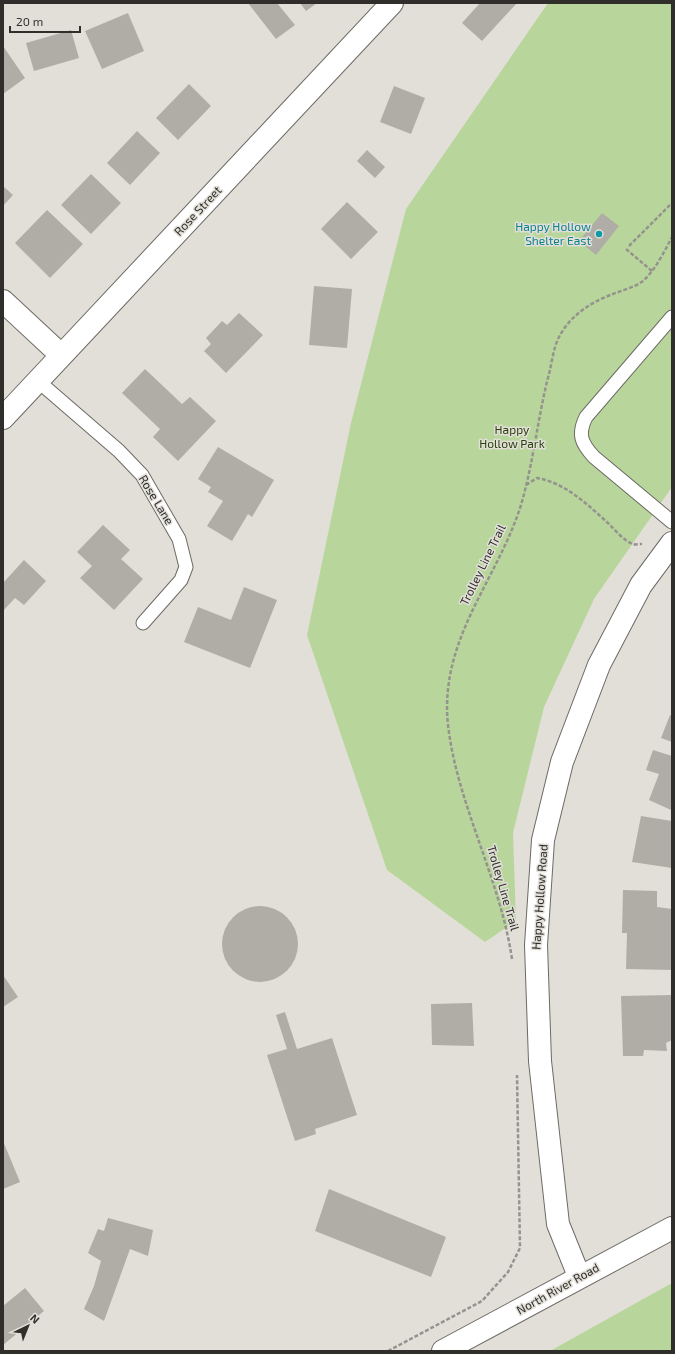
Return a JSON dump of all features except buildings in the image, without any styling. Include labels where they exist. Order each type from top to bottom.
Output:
[{"type":"main road","name":"Rose Street","points":[[3,418],[392,3]]},
{"type":"main road","points":[[3,301],[61,355]]},
{"type":"main road","name":"Happy Hollow Road","points":[[579,1276],[558,1224],[540,1061],[536,945],[543,840],[562,762],[599,665],[641,585],[672,543]]},
{"type":"main road","name":"North River Road","points":[[443,1351],[512,1315],[579,1276],[672,1228]]},
{"type":"lane","points":[[669,520],[594,457],[584,446],[581,436],[582,424],[586,417],[672,318]]},
{"type":"lane","name":"Rose Lane","points":[[38,381],[119,451],[142,475],[179,539],[186,567],[181,580],[143,623]]},
{"type":"path","points":[[629,246],[672,203]]},
{"type":"path","name":"Trolley Line Trail","points":[[513,966],[511,951],[493,879],[455,766],[448,723],[448,678],[458,644],[472,607],[506,542],[520,505],[533,453],[544,389],[558,339],[570,320],[581,310],[608,296],[641,282],[652,271],[672,237]]},
{"type":"path","points":[[626,249],[652,271]]},
{"type":"path","points":[[525,485],[537,478],[549,480],[562,486],[581,500],[624,539],[633,544],[643,544],[669,520]]},
{"type":"path","points":[[388,1351],[482,1301],[508,1272],[520,1248],[517,1068]]},
{"type":"green space","name":"Happy Hollow Park","points":[[548,3],[672,3],[672,487],[594,599],[544,707],[513,833],[516,921],[485,942],[387,870],[307,635],[351,423],[406,209]]},
{"type":"green space","points":[[672,1283],[672,1351],[550,1351]]},
{"type":"place","name":"Happy Hollow Shelter East","points":[[599,234]]}]
